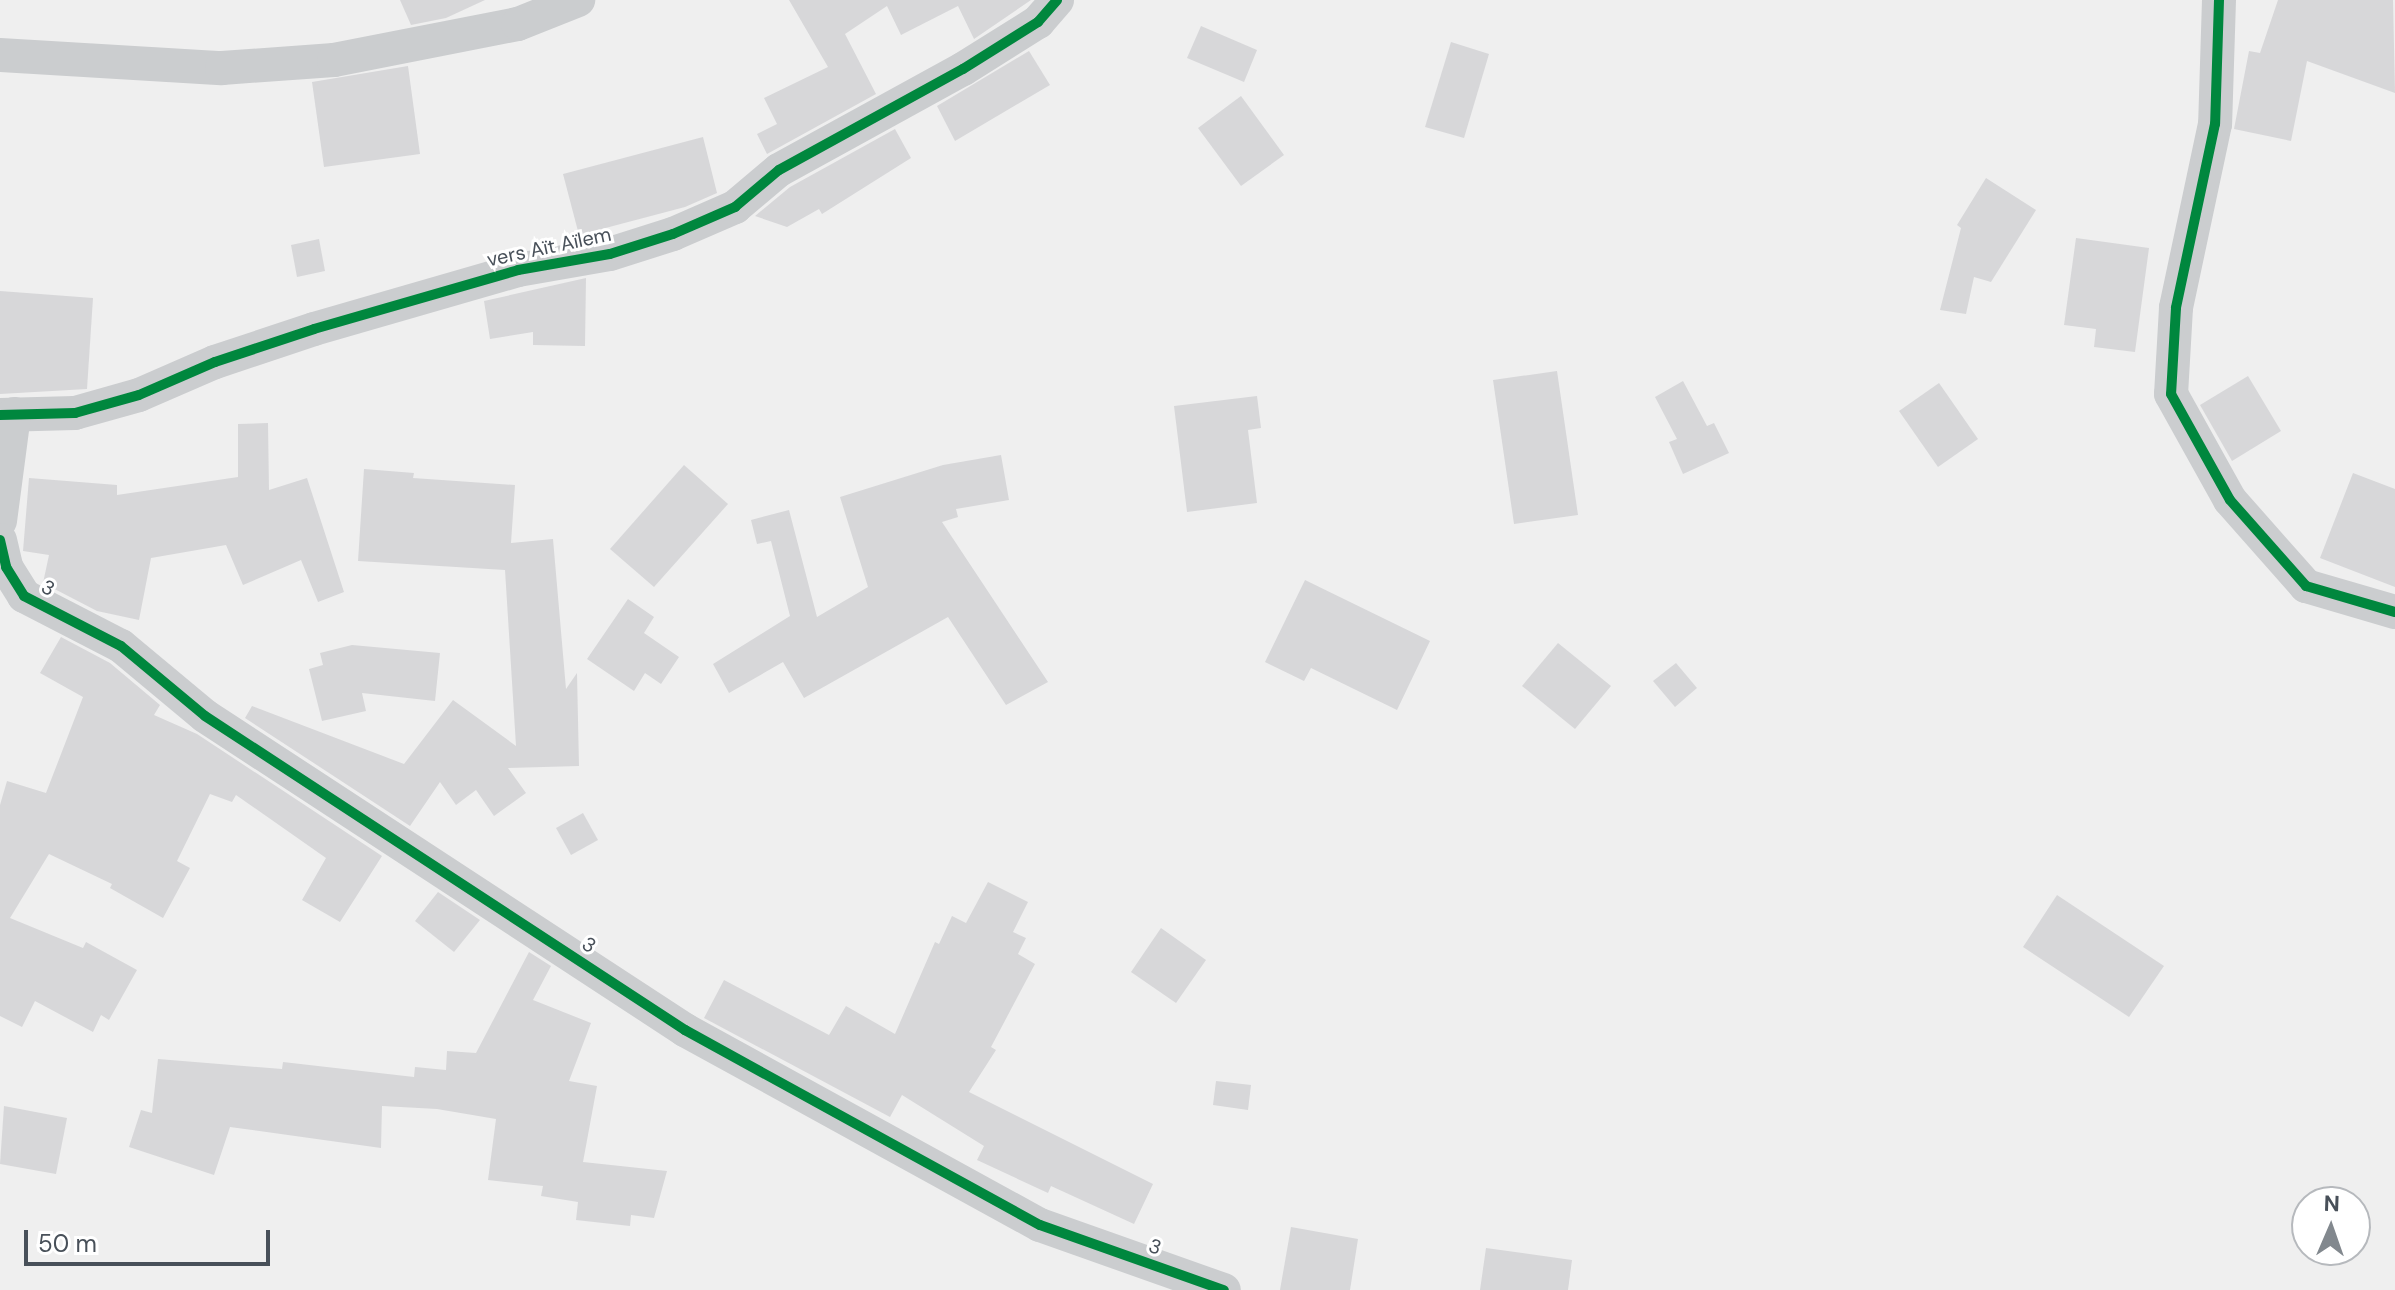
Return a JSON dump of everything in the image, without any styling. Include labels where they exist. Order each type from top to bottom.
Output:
[{"type":"street","points":[[0,55],[222,68],[334,60],[518,24],[578,0]]},
{"type":"street","name":"vers Aït Aïlem","points":[[7,414],[75,413],[139,395],[215,362],[314,329],[518,270],[610,254],[673,234],[735,207],[779,170],[963,69],[1038,22],[1057,0]]},
{"type":"street","points":[[2219,0],[2215,124],[2176,308],[2171,394],[2230,500],[2306,586],[2395,612]]},
{"type":"street","points":[[0,521],[7,414]]},
{"type":"street","name":"3","points":[[0,540],[6,567],[24,596],[121,646],[205,716],[685,1030],[1040,1225],[1224,1290]]},
{"type":"building","points":[[400,0],[485,0],[446,18],[411,25]]},
{"type":"building","points":[[789,0],[1031,0],[974,39],[958,6],[901,35],[887,6],[845,34],[876,94],[767,154],[757,134],[777,124],[764,98],[828,67]]},
{"type":"building","points":[[2278,0],[2393,0],[2395,93],[2307,61],[2291,141],[2234,129],[2249,51],[2260,53]]},
{"type":"building","points":[[1201,26],[1257,50],[1244,82],[1187,58]]},
{"type":"building","points":[[1451,42],[1489,54],[1464,138],[1425,127]]},
{"type":"building","points":[[1029,51],[1050,85],[955,141],[937,106]]},
{"type":"building","points":[[408,66],[420,154],[324,167],[312,82]]},
{"type":"building","points":[[1241,96],[1284,155],[1241,186],[1198,128]]},
{"type":"building","points":[[895,129],[911,158],[822,214],[819,209],[787,227],[755,216],[790,187]]},
{"type":"building","points":[[703,137],[717,193],[685,207],[579,235],[563,174]]},
{"type":"building","points":[[1986,178],[2036,210],[1991,282],[1974,277],[1966,314],[1940,310],[1961,228],[1957,225]]},
{"type":"building","points":[[2076,238],[2149,248],[2135,352],[2094,347],[2096,329],[2064,325]]},
{"type":"building","points":[[319,239],[325,271],[297,277],[291,245]]},
{"type":"building","points":[[586,278],[585,346],[533,345],[533,332],[490,339],[484,301]]},
{"type":"building","points":[[0,291],[93,298],[87,389],[0,394]]},
{"type":"building","points":[[1557,371],[1578,515],[1514,524],[1493,380]]},
{"type":"building","points":[[2248,376],[2281,431],[2232,461],[2200,405]]},
{"type":"building","points":[[1683,381],[1707,426],[1714,423],[1729,453],[1683,474],[1669,442],[1677,439],[1655,397]]},
{"type":"building","points":[[1939,383],[1978,439],[1938,467],[1899,411]]},
{"type":"building","points":[[1257,396],[1261,428],[1248,430],[1257,503],[1187,512],[1174,406]]},
{"type":"building","points":[[268,423],[269,490],[307,478],[344,592],[318,602],[301,560],[243,585],[226,545],[151,558],[139,620],[97,611],[43,583],[49,555],[23,551],[29,478],[117,485],[117,495],[238,477],[238,424]]},
{"type":"building","points":[[1001,455],[1009,500],[956,509],[958,517],[942,522],[1048,682],[1006,705],[948,617],[804,698],[783,662],[729,693],[713,664],[790,616],[771,541],[757,544],[751,520],[789,510],[817,617],[868,587],[840,497],[943,465]]},
{"type":"building","points":[[684,465],[728,504],[654,587],[610,549]]},
{"type":"building","points":[[364,469],[414,473],[413,478],[515,485],[511,543],[553,539],[566,689],[577,673],[579,766],[508,768],[526,793],[494,816],[476,790],[456,805],[440,782],[410,826],[245,718],[252,706],[404,764],[453,700],[516,746],[505,570],[358,561]]},
{"type":"building","points":[[2353,473],[2395,489],[2395,587],[2320,558]]},
{"type":"building","points":[[1305,580],[1430,641],[1397,710],[1311,668],[1304,681],[1265,662]]},
{"type":"building","points":[[628,599],[654,617],[644,633],[679,657],[661,684],[645,673],[634,691],[587,659]]},
{"type":"building","points":[[61,637],[110,663],[160,705],[154,715],[197,734],[382,856],[340,922],[302,900],[326,858],[236,795],[232,802],[210,794],[177,861],[190,868],[163,918],[110,888],[112,884],[49,854],[10,918],[83,948],[86,942],[137,970],[109,1020],[101,1015],[93,1032],[35,1001],[22,1027],[0,1016],[0,805],[7,781],[46,793],[83,697],[40,673]]},
{"type":"building","points":[[1558,643],[1611,686],[1575,729],[1522,686]]},
{"type":"building","points":[[352,645],[440,653],[435,701],[362,693],[366,711],[322,721],[309,669],[323,665],[320,653]]},
{"type":"building","points":[[1676,663],[1697,688],[1675,707],[1653,681]]},
{"type":"building","points":[[583,813],[598,840],[571,855],[556,828]]},
{"type":"building","points":[[988,882],[1028,902],[1013,932],[1026,938],[1018,954],[1035,964],[991,1047],[996,1050],[969,1092],[1153,1184],[1134,1224],[1051,1186],[1048,1193],[977,1160],[984,1146],[902,1095],[890,1117],[704,1018],[724,980],[829,1035],[846,1006],[895,1034],[935,942],[939,944],[952,916],[966,923]]},
{"type":"building","points":[[438,892],[480,920],[454,952],[415,921]]},
{"type":"building","points":[[2057,895],[2164,966],[2129,1017],[2023,947]]},
{"type":"building","points":[[1161,928],[1206,960],[1176,1003],[1131,972]]},
{"type":"building","points":[[529,952],[551,966],[533,1000],[591,1023],[569,1081],[597,1086],[583,1162],[667,1171],[654,1218],[631,1215],[630,1226],[576,1220],[578,1202],[541,1196],[543,1186],[488,1180],[496,1119],[437,1109],[382,1106],[381,1148],[230,1127],[214,1175],[129,1147],[141,1110],[152,1113],[158,1059],[282,1069],[283,1062],[414,1077],[415,1067],[446,1070],[447,1051],[476,1053]]},
{"type":"building","points":[[1216,1081],[1251,1085],[1248,1110],[1213,1105]]},
{"type":"building","points":[[4,1106],[67,1118],[56,1174],[0,1164]]},
{"type":"building","points":[[1291,1227],[1358,1239],[1350,1290],[1280,1290]]},
{"type":"building","points":[[1486,1248],[1572,1260],[1568,1290],[1480,1290]]},
{"type":"cycle path","points":[[0,415],[75,413],[139,395],[215,362],[314,329],[518,270],[610,254],[673,234],[735,207],[779,170],[963,69],[1038,22],[1057,0]]},
{"type":"cycle path","points":[[2219,0],[2215,124],[2176,308],[2171,394],[2230,500],[2306,586],[2395,612]]},
{"type":"cycle path","points":[[0,540],[6,567],[24,596],[121,646],[205,716],[685,1030],[1040,1225],[1224,1290]]}]
